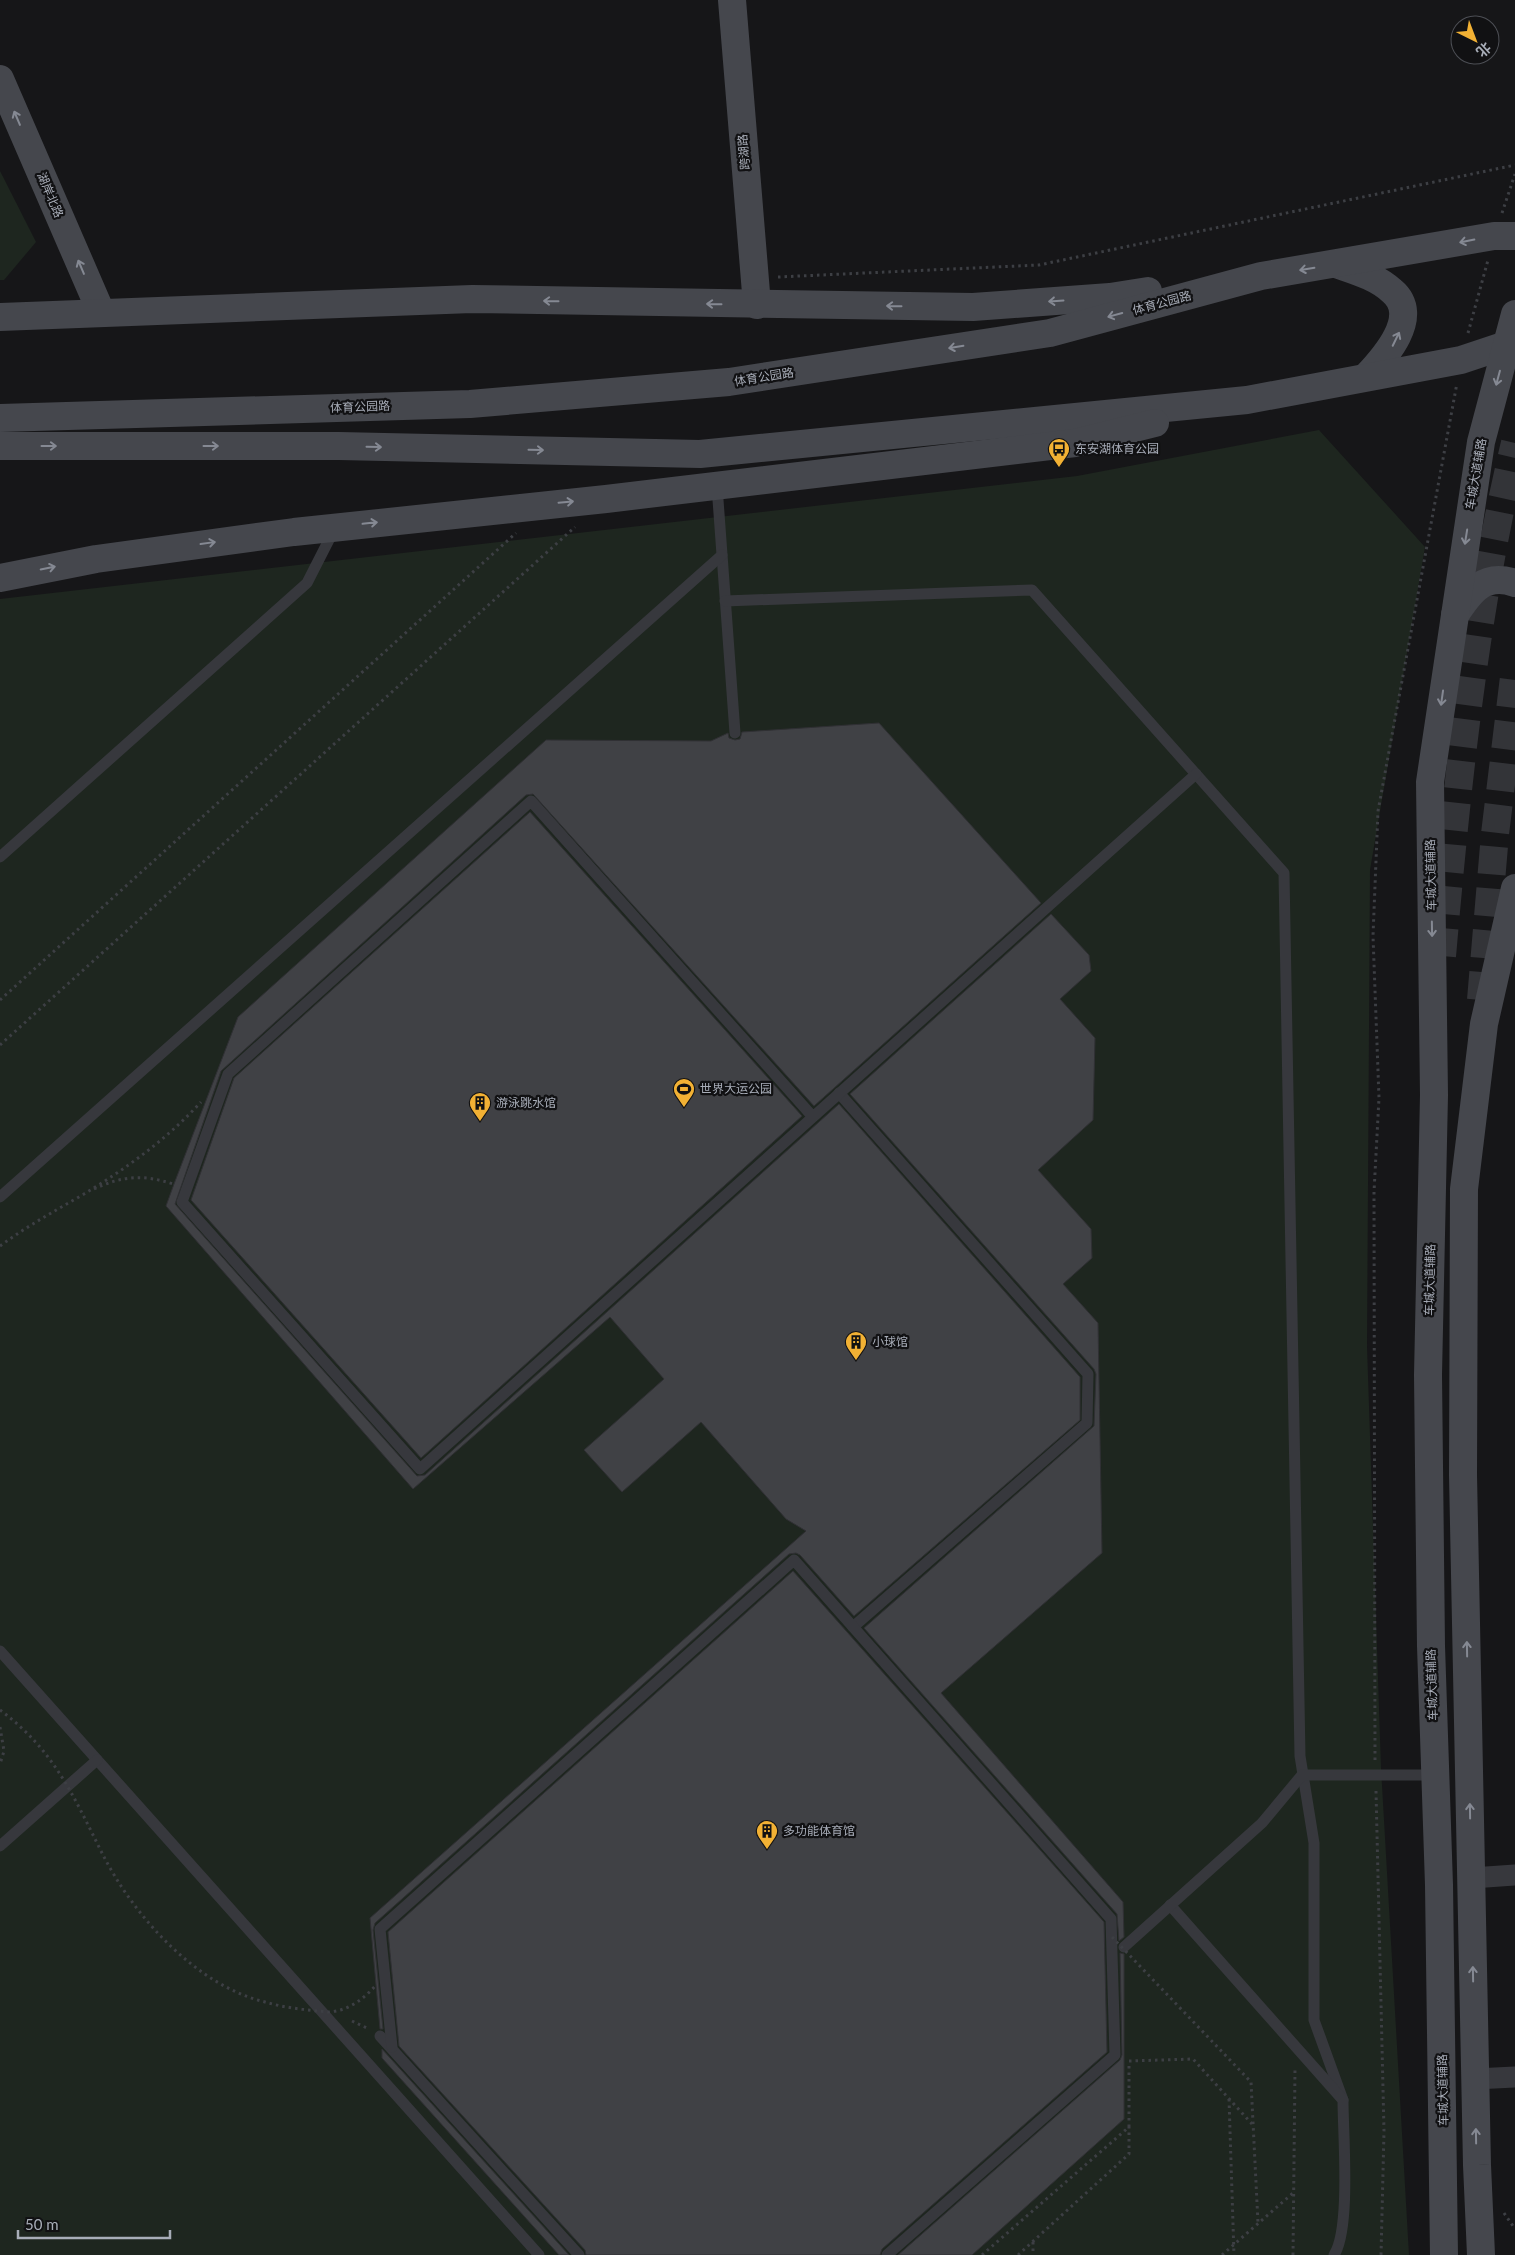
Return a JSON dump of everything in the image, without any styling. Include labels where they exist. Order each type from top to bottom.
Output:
[{"type":"main road","name":"跨湖路","points":[[732,0],[757,305]]},
{"type":"main road","name":"湖岸北路","points":[[0,79],[101,312]]},
{"type":"main road","name":"体育公园路","points":[[0,418],[470,404],[729,382],[1050,333],[1260,276],[1504,236]]},
{"type":"main road","points":[[1336,264],[1380,282],[1394,292],[1402,306],[1402,326],[1399,333],[1388,354],[1366,377]]},
{"type":"main road","points":[[0,317],[472,300],[973,307],[1110,297],[1260,276]]},
{"type":"main road","name":"车城大道辅路","points":[[1444,2255],[1445,2169],[1430,1646],[1428,1375],[1434,1095],[1430,782],[1481,442],[1511,344],[1515,314]]},
{"type":"main road","points":[[0,578],[96,559],[336,527],[717,486],[1075,443],[1247,400],[1461,360],[1511,344]]},
{"type":"main road","points":[[0,446],[339,446],[700,454],[1247,400]]},
{"type":"main road","points":[[1454,616],[1472,590],[1492,581],[1507,580],[1515,583]]},
{"type":"main road","points":[[1481,2255],[1477,2165],[1463,1474],[1464,1189],[1484,1024],[1515,892]]},
{"type":"main road","points":[[1477,2165],[1491,2234],[1500,2255]]},
{"type":"main road","points":[[1432,2255],[1439,2229],[1445,2169]]},
{"type":"street","points":[[1472,1878],[1515,1875]]},
{"type":"street","points":[[1475,2078],[1515,2077]]},
{"type":"lane","points":[[717,486],[735,733]]},
{"type":"lane","points":[[0,857],[307,583],[336,527]]},
{"type":"lane","points":[[0,1197],[722,555]]},
{"type":"lane","points":[[725,601],[1032,590],[1284,873],[1300,1756],[1314,1843],[1314,2020],[1343,2100],[1344,2220],[1337,2250],[1334,2255]]},
{"type":"lane","points":[[812,1117],[531,801],[228,1074],[182,1202],[420,1470],[1196,774]]},
{"type":"lane","points":[[839,1093],[1088,1374],[1087,1422],[853,1627]]},
{"type":"lane","points":[[392,2047],[380,1929],[794,1560],[1111,1919],[1115,2055],[887,2255]]},
{"type":"lane","points":[[0,1651],[539,2255]]},
{"type":"lane","points":[[0,1846],[97,1760]]},
{"type":"lane","points":[[1302,1774],[1435,1775]]},
{"type":"lane","points":[[1126,1945],[1262,1823],[1302,1774]]},
{"type":"lane","points":[[1170,1905],[1343,2100]]},
{"type":"lane","points":[[380,2036],[579,2255]]},
{"type":"path","points":[[755,278],[1039,265],[1515,165]]},
{"type":"path","points":[[1380,2255],[1384,2131],[1376,1775],[1374,1192],[1379,1098],[1373,936],[1378,811],[1461,360],[1504,236],[1515,174]]},
{"type":"path","points":[[0,1045],[577,525]]},
{"type":"path","points":[[0,1000],[519,530]]},
{"type":"path","points":[[85,1193],[152,1149],[176,1129],[204,1098]]},
{"type":"path","points":[[0,1246],[48,1213],[116,1179],[158,1179],[174,1184]]},
{"type":"path","points":[[0,1710],[22,1726],[41,1747],[69,1787],[121,1888],[145,1918],[196,1968],[232,1990],[264,2002],[328,2012],[338,2012],[352,2005],[366,1997],[376,1985]]},
{"type":"path","points":[[0,1727],[3,1747],[0,1764]]},
{"type":"path","points":[[0,1752],[3,1747]]},
{"type":"path","points":[[1112,1937],[1250,2082],[1258,2223]]},
{"type":"path","points":[[1126,1945],[1129,1962]]},
{"type":"path","points":[[1293,2255],[1295,2046]]},
{"type":"path","points":[[1018,2255],[1129,2154],[1129,2052]]},
{"type":"path","points":[[1129,2061],[1193,2059],[1253,2125]]},
{"type":"path","points":[[1230,2099],[1234,2255]]},
{"type":"path","points":[[982,2255],[1129,2127]]},
{"type":"path","points":[[1222,2255],[1294,2192]]},
{"type":"path","points":[[1033,2241],[1033,2255]]},
{"type":"shaded area","points":[[0,171],[36,242],[4,280],[0,280]]},
{"type":"shaded area","name":"世界大运公园","points":[[1319,430],[1425,547],[1370,870],[1367,1346],[1381,1768],[1409,2255],[0,2255],[0,599],[1077,476]]},
{"type":"building","points":[[879,723],[1041,903],[814,1106],[533,794],[526,795],[221,1071],[175,1204],[417,1476],[425,1475],[839,1104],[1080,1377],[1080,1420],[854,1616],[800,1555],[796,1553],[789,1554],[375,1923],[373,1930],[383,2029],[380,2029],[370,1918],[806,1531],[786,1519],[701,1422],[622,1492],[584,1450],[664,1379],[610,1317],[413,1489],[166,1206],[174,1184],[238,1017],[546,740],[711,741],[728,733],[729,738],[735,740],[740,739],[742,732]]},
{"type":"building","name":"游泳跳水馆","points":[[530,812],[802,1116],[421,1458],[191,1200],[234,1078]]},
{"type":"building","points":[[1051,914],[1089,955],[1091,971],[1060,999],[1095,1038],[1093,1120],[1038,1170],[1091,1229],[1092,1258],[1063,1284],[1098,1323],[1102,1553],[941,1693],[1123,1902],[1124,1937],[1119,1941],[1117,1914],[864,1628],[1094,1426],[1096,1374],[1094,1369],[850,1094]]},
{"type":"building","points":[[793,1571],[1104,1922],[1107,2052],[882,2249],[880,2255],[586,2255],[585,2250],[399,2046],[388,1932]]},
{"type":"building","points":[[1120,1953],[1124,1954],[1124,2119],[972,2255],[898,2255],[1120,2060],[1122,2055]]},
{"type":"building","points":[[382,2049],[569,2255],[559,2255],[382,2058]]},
{"type":"tunnel","points":[[1442,956],[1461,762],[1478,633],[1501,506],[1515,443]]},
{"type":"tunnel","points":[[1481,1000],[1495,834],[1515,669]]},
{"type":"place","name":"东安湖体育公园","points":[[1059,468]]},
{"type":"place","name":"世界大运公园","points":[[684,1108]]},
{"type":"place","name":"游泳跳水馆","points":[[480,1122]]},
{"type":"place","name":"小球馆","points":[[856,1361]]},
{"type":"place","name":"多功能体育馆","points":[[767,1850]]}]
